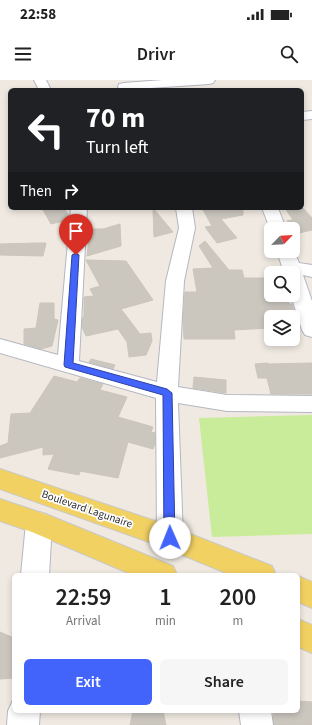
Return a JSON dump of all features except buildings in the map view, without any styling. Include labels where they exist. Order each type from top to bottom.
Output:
[{"type":"main road","name":"Boulevard Lagunaire","points":[[0,479],[170,538],[257,573]]},
{"type":"main road","points":[[0,510],[39,523],[158,573]]},
{"type":"main road","points":[[300,590],[312,595]]},
{"type":"main road","points":[[300,634],[312,639]]},
{"type":"street","points":[[125,85],[209,80]]},
{"type":"street","points":[[68,365],[79,210]]},
{"type":"street","points":[[170,538],[167,393],[175,281],[187,228],[184,210]]},
{"type":"street","points":[[271,210],[275,222]]},
{"type":"street","points":[[288,259],[312,270]]},
{"type":"street","points":[[288,259],[312,330]]},
{"type":"street","points":[[0,346],[167,393],[227,404],[312,404]]},
{"type":"street","points":[[35,573],[39,523]]},
{"type":"street","points":[[22,725],[24,713]]},
{"type":"street","points":[[255,713],[257,725]]},
{"type":"green space","points":[[312,415],[312,534],[212,537],[199,418]]},
{"type":"route","points":[[76,255],[68,365],[167,393],[170,538]]}]
